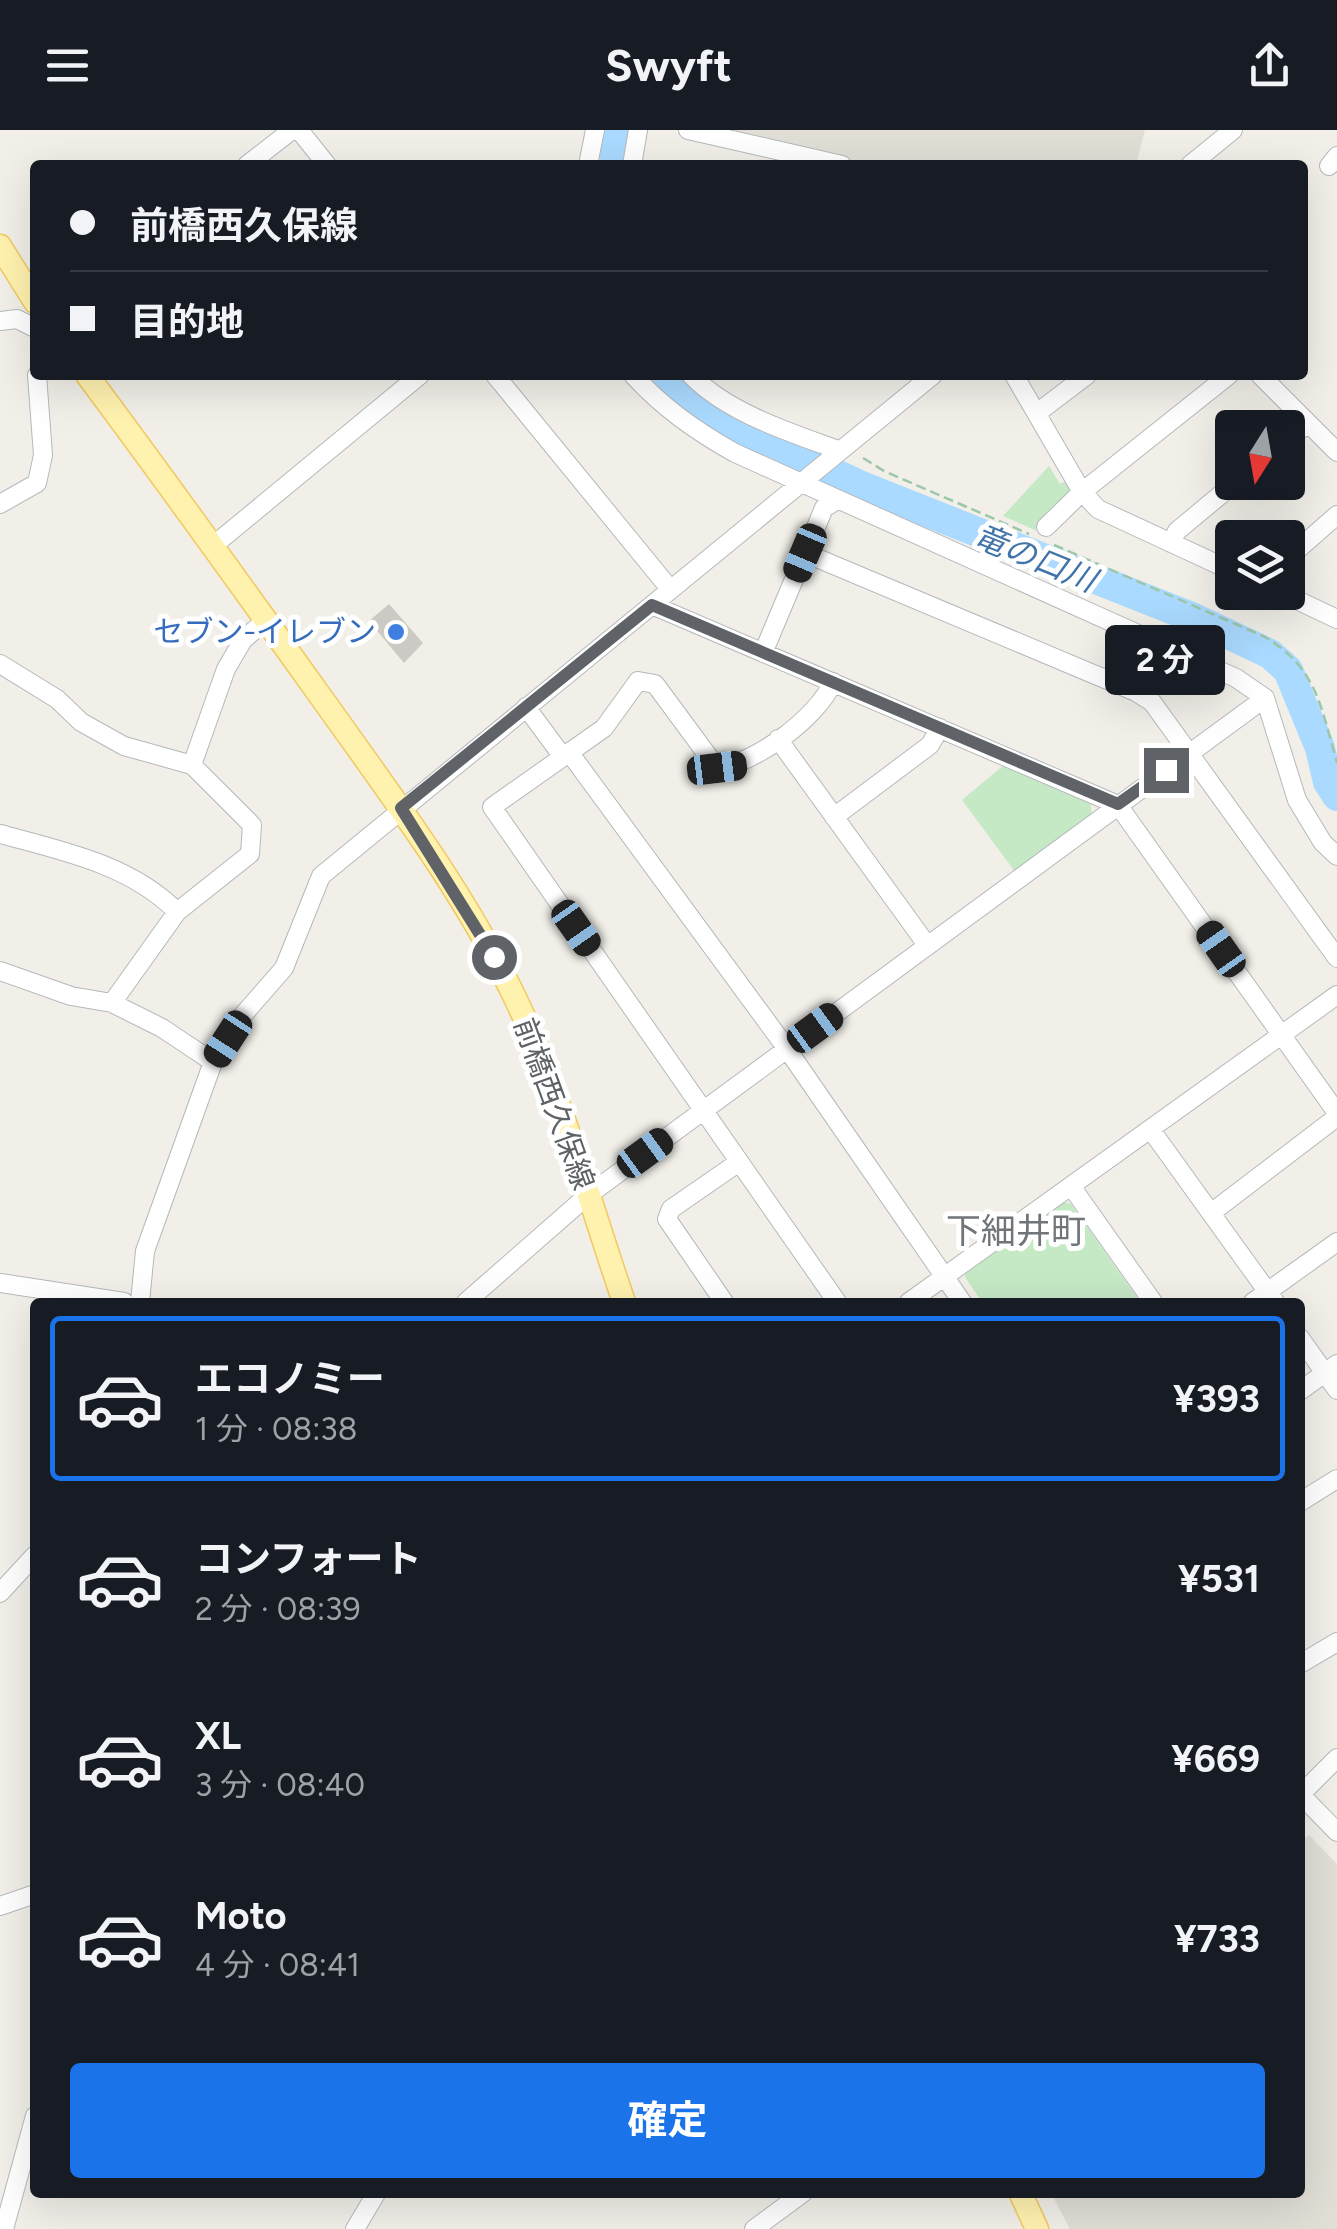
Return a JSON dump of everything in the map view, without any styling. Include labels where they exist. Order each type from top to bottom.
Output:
[{"type":"main road","points":[[0,246],[30,294]]},
{"type":"main road","name":"前橋西久保線","points":[[91,380],[214,544],[401,808],[482,933],[545,1071],[623,1298]]},
{"type":"main road","points":[[1023,2198],[1036,2229]]},
{"type":"street","points":[[254,160],[296,130],[323,160]]},
{"type":"street","points":[[589,160],[595,130]]},
{"type":"street","points":[[633,160],[638,130]]},
{"type":"street","points":[[688,130],[820,160]]},
{"type":"street","points":[[1196,160],[1233,130]]},
{"type":"street","points":[[0,321],[17,320],[30,326]]},
{"type":"street","points":[[0,504],[37,483],[43,456],[37,380]]},
{"type":"street","points":[[214,544],[414,380]]},
{"type":"street","points":[[499,380],[670,588]]},
{"type":"street","points":[[637,380],[658,403],[698,432],[836,500],[1236,678],[1265,698],[1297,800],[1323,842],[1337,856]]},
{"type":"street","points":[[697,380],[749,414],[835,453]]},
{"type":"street","points":[[140,1298],[145,1251],[213,1062],[243,1016],[284,968],[321,876],[927,380]]},
{"type":"street","points":[[1017,380],[1082,492],[1098,509],[1215,562]]},
{"type":"street","points":[[1037,413],[1080,380]]},
{"type":"street","points":[[1043,535],[1082,492],[1223,380]]},
{"type":"street","points":[[1265,380],[1337,452]]},
{"type":"street","points":[[1171,543],[1177,531],[1215,499]]},
{"type":"street","points":[[763,653],[824,508],[836,500]]},
{"type":"street","points":[[1305,543],[1337,515]]},
{"type":"street","points":[[805,553],[1152,702],[1337,958]]},
{"type":"street","points":[[1305,604],[1337,620]]},
{"type":"street","points":[[652,605],[1118,804],[1337,1115],[1210,1213]]},
{"type":"street","points":[[192,765],[226,669],[243,640],[266,620]]},
{"type":"street","points":[[0,664],[57,699],[81,722],[124,746],[192,765],[252,825],[250,854],[177,912],[112,1003]]},
{"type":"street","points":[[833,682],[824,702],[778,739],[739,765],[717,768],[655,684],[638,680],[604,728],[492,807],[834,1298]]},
{"type":"street","points":[[471,1298],[587,1196],[1265,698]]},
{"type":"street","points":[[526,707],[566,754],[787,1049],[959,1298]]},
{"type":"street","points":[[834,816],[930,745],[940,728]]},
{"type":"street","points":[[778,739],[927,945]]},
{"type":"street","points":[[0,834],[88,857],[164,899],[177,912]]},
{"type":"street","points":[[0,972],[71,996],[112,1003],[162,1028],[213,1062]]},
{"type":"street","points":[[915,1298],[1337,995]]},
{"type":"street","points":[[1151,1130],[1264,1298]]},
{"type":"street","points":[[721,1298],[667,1219],[671,1209],[739,1162]]},
{"type":"street","points":[[1071,1186],[1150,1298]]},
{"type":"street","points":[[1266,1298],[1337,1242]]},
{"type":"street","points":[[0,1282],[99,1298]]},
{"type":"street","points":[[1305,1343],[1331,1369],[1337,1390]]},
{"type":"street","points":[[1305,1387],[1331,1369]]},
{"type":"street","points":[[1305,1500],[1334,1487]]},
{"type":"street","points":[[0,1593],[30,1560]]},
{"type":"street","points":[[1305,1661],[1337,1642]]},
{"type":"street","points":[[1305,1790],[1337,1758]]},
{"type":"street","points":[[1305,1800],[1337,1832]]},
{"type":"street","points":[[0,1906],[30,1896]]},
{"type":"street","points":[[4,2229],[30,2134]]},
{"type":"street","points":[[355,2229],[373,2198]]},
{"type":"street","points":[[754,2229],[796,2198]]},
{"type":"path","points":[[835,453],[858,456],[884,471],[1043,535],[1286,650],[1312,680],[1337,763]]},
{"type":"shaded area","points":[[718,130],[1145,130],[1137,160],[847,160]]},
{"type":"shaded area","points":[[1309,1835],[1337,1864],[1337,2229],[1070,2229],[1054,2198],[1305,2198],[1305,1839]]},
{"type":"green space","points":[[1049,466],[1060,484],[1066,481],[1071,490],[1069,497],[1035,530],[1003,516]]},
{"type":"green space","points":[[1006,763],[1090,799],[1092,815],[1016,873],[962,800]]},
{"type":"green space","points":[[1063,1202],[1071,1204],[1137,1298],[979,1298],[965,1277],[966,1270]]},
{"type":"building","name":"セブン-イレブン","points":[[389,604],[423,643],[404,663],[369,621]]},
{"type":"waterway","name":"竜の口川","points":[[615,160],[618,130]]},
{"type":"waterway","name":"竜の口川","points":[[670,380],[728,424],[864,487],[1194,618],[1270,654],[1288,670],[1320,748],[1328,782],[1337,796]]},
{"type":"place","name":"セブン-イレブン","points":[[396,632]]},
{"type":"district","name":"下細井町","points":[[1016,1231]]},
{"type":"route","points":[[494,957],[401,808],[652,605],[1118,804],[1166,770]]}]
